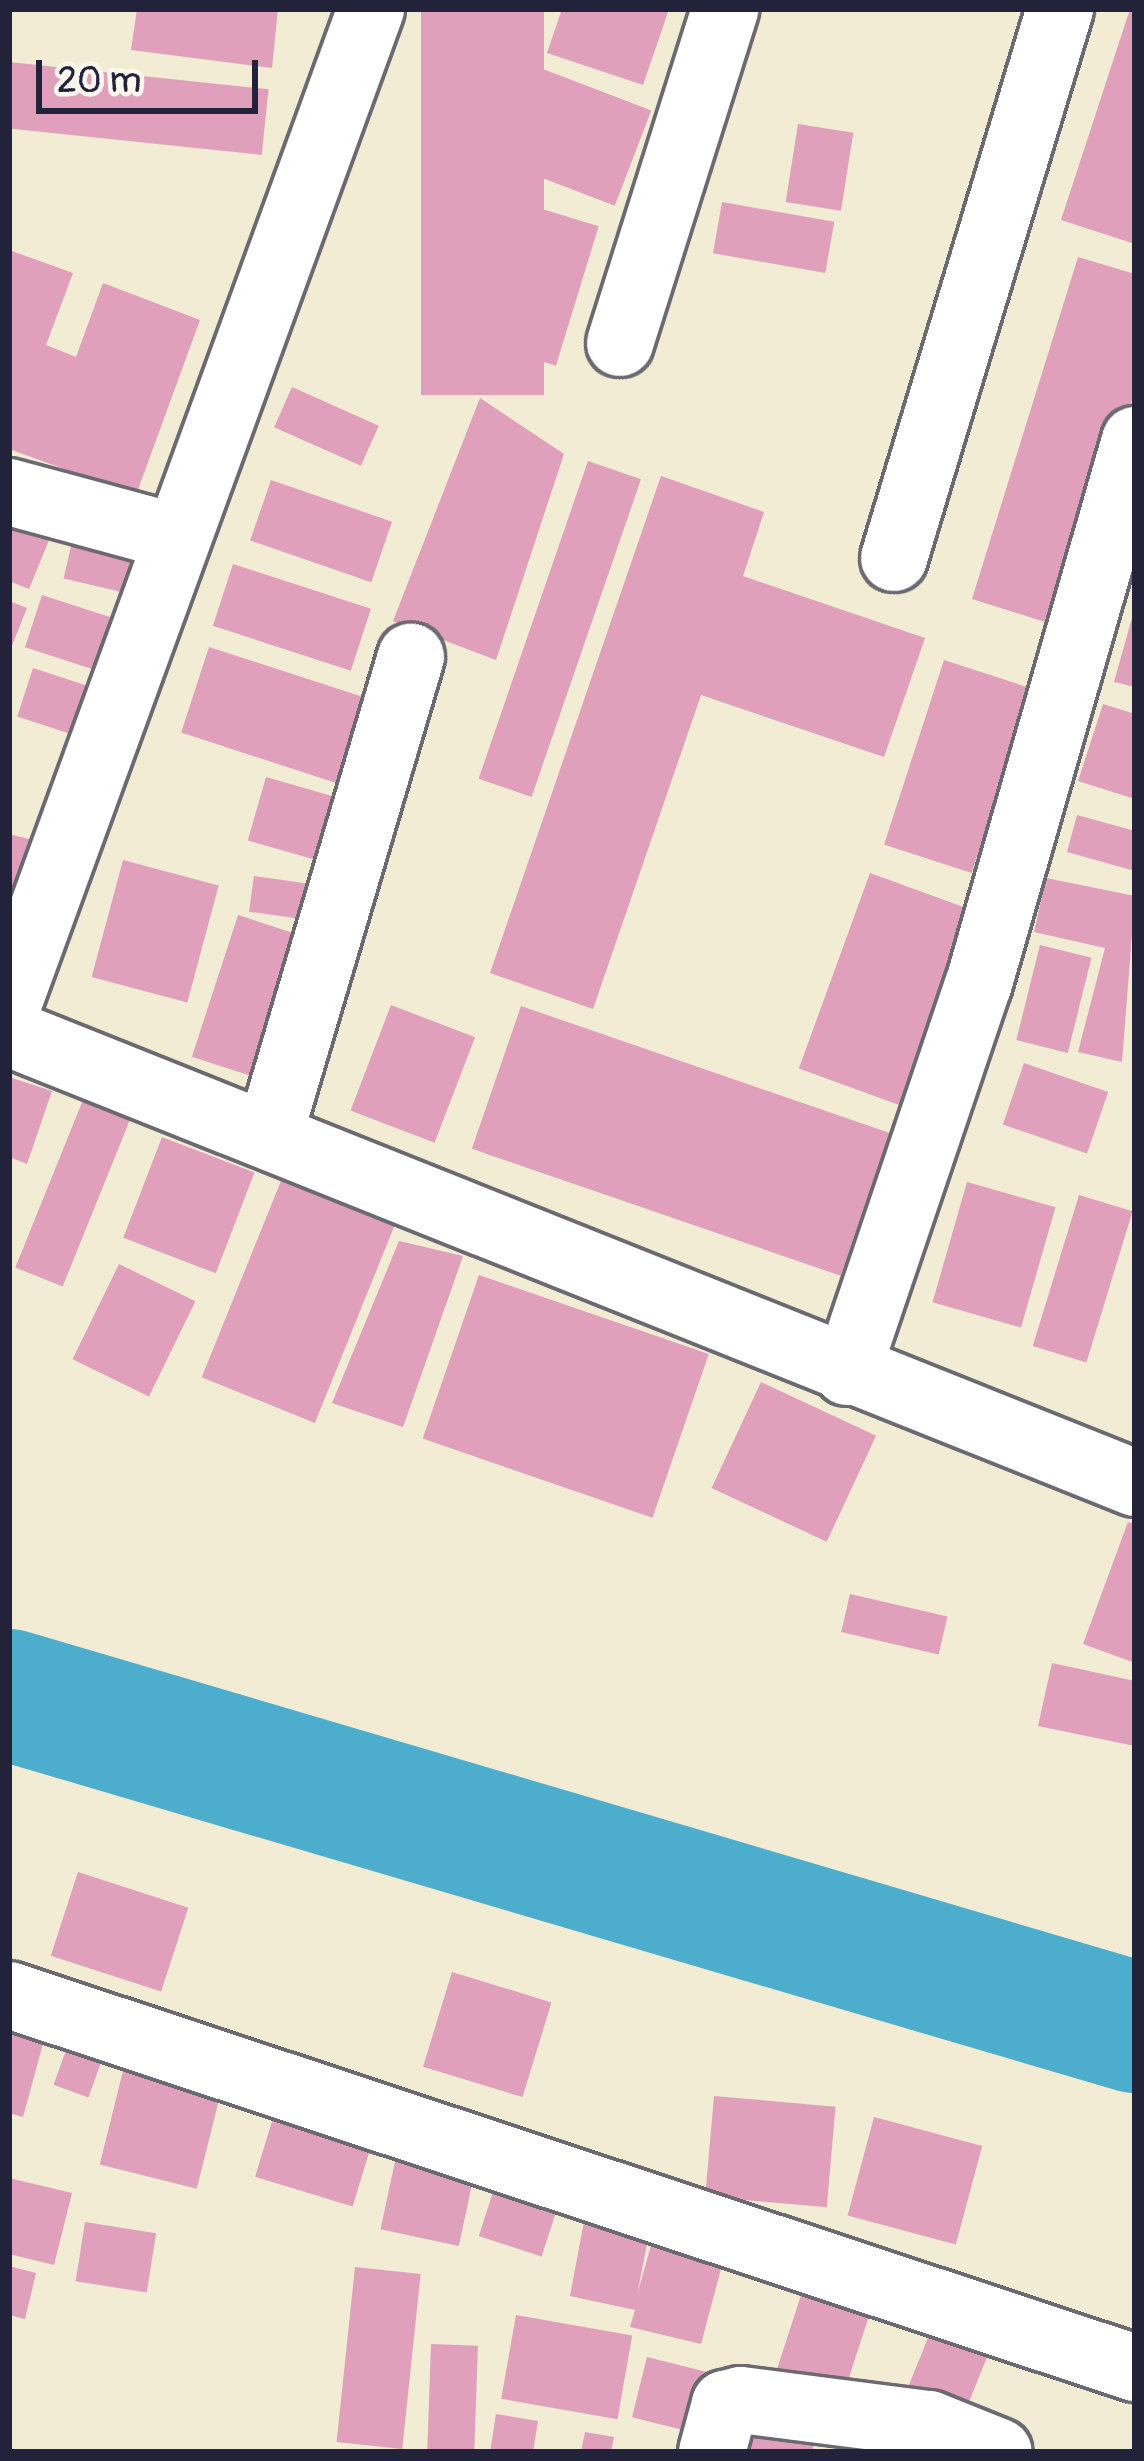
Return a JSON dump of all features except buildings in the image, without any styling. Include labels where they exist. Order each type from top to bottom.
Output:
[{"type":"street","points":[[9,1002],[172,536],[371,9]]},
{"type":"street","points":[[620,343],[724,9]]},
{"type":"street","points":[[894,557],[1060,9]]},
{"type":"street","points":[[848,1372],[979,983],[1135,440]]},
{"type":"street","points":[[9,492],[172,536]]},
{"type":"street","points":[[269,1136],[411,657]]},
{"type":"street","points":[[9,1033],[1135,1483]]},
{"type":"street","points":[[9,1995],[1135,2368]]},
{"type":"street","points":[[712,2452],[725,2404],[741,2400],[928,2424],[999,2452]]},
{"type":"waterway","points":[[9,1695],[1135,2027]]}]
